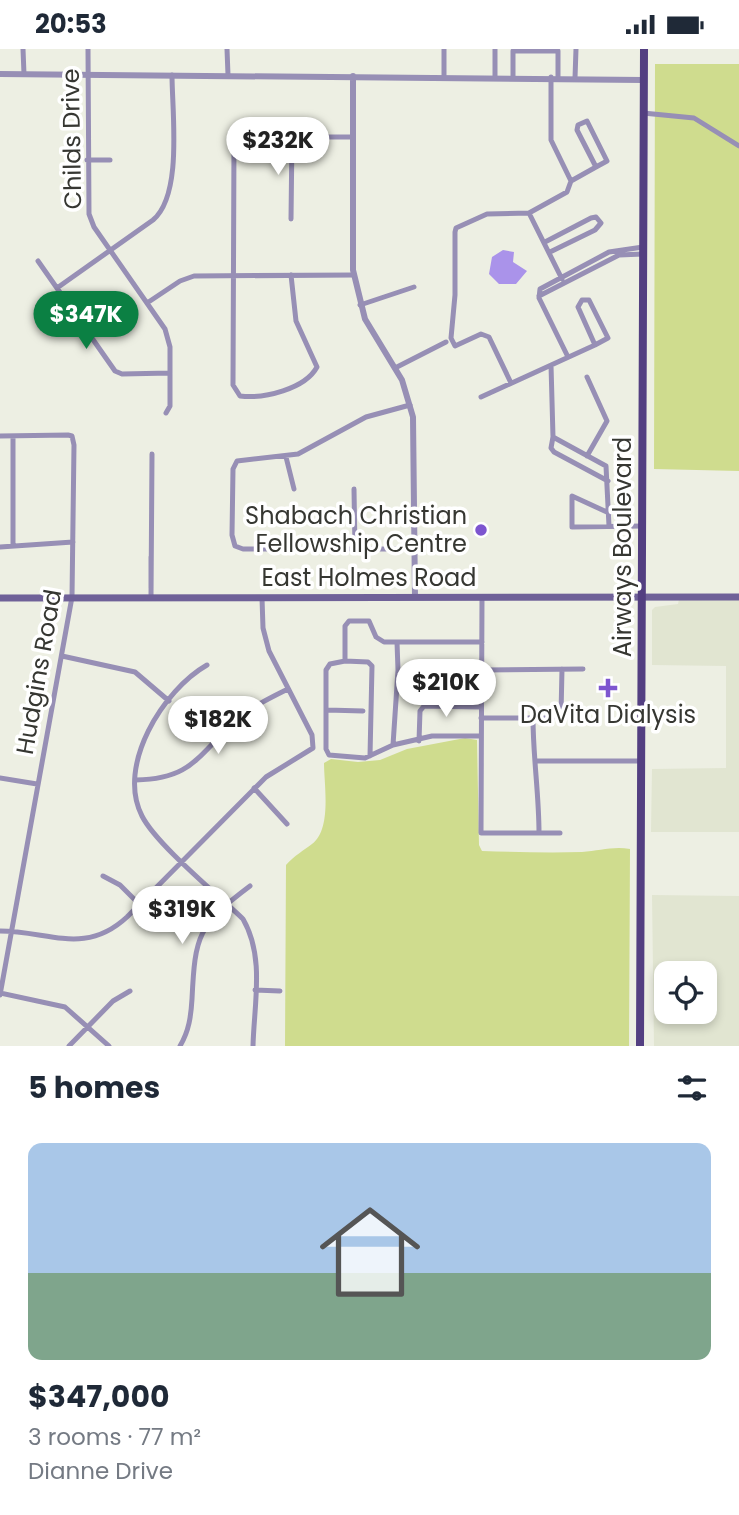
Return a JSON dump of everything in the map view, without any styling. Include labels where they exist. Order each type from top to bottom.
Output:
[{"type":"main road","name":"Airways Boulevard","points":[[640,1046],[643,49]]},
{"type":"main road","name":"East Holmes Road","points":[[0,598],[151,593],[262,598],[739,597]]},
{"type":"street","points":[[23,49],[24,74]]},
{"type":"street","name":"Childs Drive","points":[[88,49],[89,215],[167,334],[170,406],[166,413]]},
{"type":"street","points":[[227,49],[228,75]]},
{"type":"street","points":[[444,49],[444,77]]},
{"type":"street","points":[[495,49],[495,77]]},
{"type":"street","points":[[575,78],[576,49]]},
{"type":"street","points":[[513,76],[513,51],[558,51],[551,140],[571,180]]},
{"type":"street","points":[[0,74],[513,76],[643,80]]},
{"type":"street","points":[[57,288],[158,215],[170,195],[172,75]]},
{"type":"street","points":[[353,76],[354,275],[360,305],[368,325],[395,368],[410,405],[415,438],[415,597]]},
{"type":"street","points":[[643,113],[694,118],[739,146]]},
{"type":"street","points":[[511,383],[489,337],[481,334],[456,347],[451,338],[456,296],[456,229],[487,213],[529,213],[567,192],[571,180],[596,167],[607,161],[587,121],[578,125],[578,130],[596,167]]},
{"type":"street","points":[[291,219],[292,136]]},
{"type":"street","points":[[291,275],[296,321],[317,367],[310,376],[278,392],[251,396],[236,394],[233,385],[232,275],[234,141],[241,137],[352,137]]},
{"type":"street","points":[[87,160],[110,160]]},
{"type":"street","points":[[529,213],[563,278]]},
{"type":"street","points":[[545,242],[591,218],[597,217],[601,223],[595,230],[550,252]]},
{"type":"street","points":[[563,278],[619,248],[643,250]]},
{"type":"street","points":[[568,357],[539,296],[542,286],[619,255],[643,250]]},
{"type":"street","points":[[38,261],[115,371],[122,374],[170,373]]},
{"type":"street","points":[[147,303],[185,278],[232,275],[354,275]]},
{"type":"street","points":[[360,305],[414,287]]},
{"type":"street","points":[[481,397],[595,345],[608,338],[589,300],[582,300],[578,307],[595,345]]},
{"type":"street","points":[[395,368],[446,342]]},
{"type":"street","points":[[551,365],[551,448],[608,481]]},
{"type":"street","points":[[587,377],[607,421],[587,456]]},
{"type":"street","points":[[410,405],[366,417],[306,451],[286,457],[243,460],[234,464],[232,535],[235,546],[415,549]]},
{"type":"street","points":[[0,436],[13,436],[13,546]]},
{"type":"street","name":"Hudgins Road","points":[[0,994],[72,597],[72,436],[13,436]]},
{"type":"street","points":[[553,437],[606,466],[609,526]]},
{"type":"street","points":[[151,593],[152,454]]},
{"type":"street","points":[[286,457],[294,489]]},
{"type":"street","points":[[354,489],[355,549]]},
{"type":"street","points":[[609,513],[572,496],[572,527],[643,526]]},
{"type":"street","points":[[0,547],[73,542]]},
{"type":"street","points":[[482,597],[481,833],[560,833]]},
{"type":"street","points":[[0,931],[70,940],[85,939],[109,931],[269,774],[315,745],[266,643],[262,598]]},
{"type":"street","points":[[345,661],[345,625],[349,621],[369,621],[378,640],[482,642]]},
{"type":"street","points":[[393,745],[397,642]]},
{"type":"street","points":[[62,656],[135,672],[169,701]]},
{"type":"street","points":[[369,756],[372,666],[368,662],[345,661],[327,667],[326,749],[330,755],[369,756],[393,745],[436,735],[481,736]]},
{"type":"street","points":[[207,665],[169,701],[150,724],[140,748],[136,780],[137,800],[143,819],[243,919],[253,940],[256,990],[253,1046]]},
{"type":"street","points":[[561,713],[562,669]]},
{"type":"street","points":[[482,670],[583,669]]},
{"type":"street","points":[[136,780],[161,779],[179,774],[243,714],[288,689]]},
{"type":"street","points":[[419,741],[420,711],[424,706],[481,707]]},
{"type":"street","points":[[327,709],[363,711]]},
{"type":"street","points":[[481,718],[533,718],[561,713],[582,713]]},
{"type":"street","points":[[533,718],[535,761],[540,790],[539,833]]},
{"type":"street","points":[[535,761],[641,761]]},
{"type":"street","points":[[0,778],[37,784]]},
{"type":"street","points":[[254,788],[287,824]]},
{"type":"street","points":[[103,876],[120,885],[139,904]]},
{"type":"street","points":[[180,1046],[190,1020],[197,943],[208,922],[250,886]]},
{"type":"street","points":[[256,990],[280,991]]},
{"type":"street","points":[[69,1046],[117,998],[130,991]]},
{"type":"street","points":[[0,994],[59,1004],[75,1012],[109,1046]]},
{"type":"shaded area","points":[[503,250],[514,252],[513,262],[527,271],[516,284],[499,284],[489,274],[492,257]]},
{"type":"shaded area","points":[[679,599],[739,600],[739,832],[651,832],[652,769],[726,768],[726,666],[652,665],[652,610],[655,607],[678,604]]},
{"type":"shaded area","points":[[652,895],[739,896],[739,1046],[654,1046]]},
{"type":"green space","points":[[655,64],[739,64],[739,471],[654,469]]},
{"type":"green space","points":[[465,738],[477,740],[479,845],[482,851],[569,852],[630,849],[629,1046],[285,1046],[286,865],[312,844],[322,828],[325,818],[324,763],[331,759],[358,762],[380,760],[407,749]]},
{"type":"place","name":"Shabach Christian Fellowship Centre","points":[[481,530]]},
{"type":"place","name":"DaVita Dialysis","points":[[608,688]]}]
